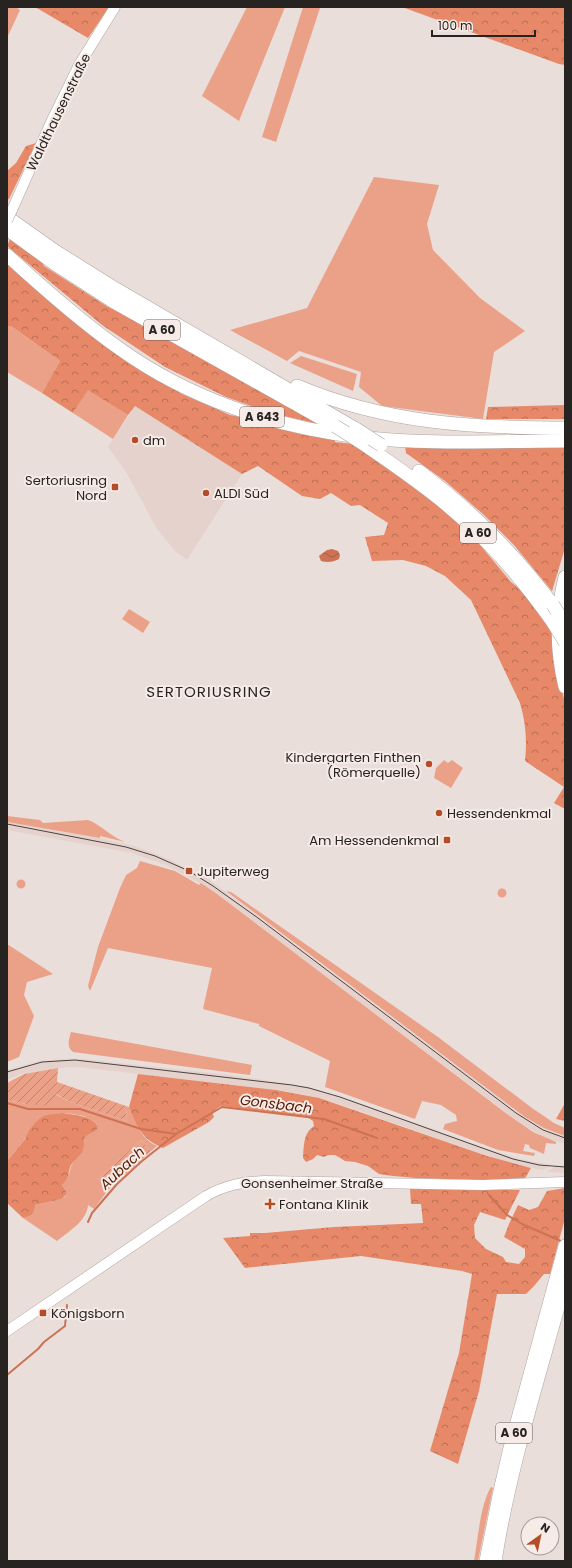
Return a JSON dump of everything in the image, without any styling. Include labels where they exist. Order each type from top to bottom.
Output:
[{"type":"highway","name":"A 60","points":[[9,213],[55,251],[111,286],[356,429],[438,485],[476,518],[509,551],[553,605],[565,624]]},
{"type":"highway","name":"A 60","points":[[7,229],[55,264],[114,302],[335,426],[362,443],[430,491],[472,527],[508,564],[552,621],[565,642]]},
{"type":"highway","name":"A 643","points":[[7,255],[69,310],[131,357],[186,388],[256,416],[312,429],[384,439],[441,441],[565,441]]},
{"type":"highway","points":[[241,361],[300,388],[363,409],[392,416],[471,426],[565,428]]},
{"type":"highway","points":[[565,577],[559,609],[558,630],[559,652],[565,687]]},
{"type":"highway","name":"A 60","points":[[495,1561],[508,1493],[561,1283],[565,1246]]},
{"type":"highway","name":"A 60","points":[[486,1561],[500,1491],[522,1401],[561,1283]]},
{"type":"main road","name":"Waldthausenstraße","points":[[7,221],[9,213],[79,65],[115,7]]},
{"type":"main road","name":"Gonsenheimer Straße","points":[[7,1331],[206,1196],[222,1188],[240,1182],[510,1184],[565,1182]]},
{"type":"shaded area","points":[[7,7],[16,7],[20,10],[7,38]]},
{"type":"shaded area","points":[[247,7],[285,7],[239,121],[202,96]]},
{"type":"shaded area","points":[[303,7],[320,8],[276,142],[262,137]]},
{"type":"shaded area","points":[[374,177],[439,185],[427,224],[433,250],[480,298],[525,331],[494,352],[483,419],[382,406],[359,387],[361,372],[299,351],[287,361],[230,330],[307,308]]},
{"type":"shaded area","points":[[7,326],[11,326],[60,361],[42,393],[7,372]]},
{"type":"shaded area","points":[[301,356],[357,374],[353,391],[290,363]]},
{"type":"shaded area","points":[[88,389],[128,415],[113,439],[73,413]]},
{"type":"shaded area","points":[[135,406],[242,474],[187,560],[176,552],[157,529],[126,472],[108,447]]},
{"type":"shaded area","points":[[129,609],[150,622],[143,633],[122,619]]},
{"type":"shaded area","points":[[444,760],[448,763],[452,760],[463,768],[451,788],[434,778],[436,768]]},
{"type":"shaded area","points":[[7,816],[40,820],[43,823],[88,820],[125,842],[100,836],[100,838],[7,822]]},
{"type":"shaded area","points":[[7,822],[100,838],[137,847],[173,861],[174,860],[174,862],[204,878],[207,878],[525,1117],[544,1128],[565,1136],[565,1144],[545,1138],[520,1123],[231,905],[196,881],[166,865],[132,853],[7,830]]},
{"type":"shaded area","points":[[140,861],[175,871],[199,885],[201,883],[507,1114],[533,1132],[556,1142],[556,1144],[546,1143],[544,1154],[530,1148],[529,1145],[525,1144],[523,1151],[535,1153],[534,1156],[498,1150],[443,1129],[445,1124],[457,1121],[456,1115],[441,1105],[422,1101],[415,1119],[325,1087],[330,1061],[259,1026],[259,1024],[203,1009],[212,968],[108,948],[90,991],[88,986],[98,947],[120,888],[126,875],[137,868]]},
{"type":"shaded area","points":[[21,879],[26,884],[21,889],[16,884]]},
{"type":"shaded area","points":[[502,888],[507,893],[502,898],[497,893]]},
{"type":"shaded area","points":[[226,891],[231,892],[438,1037],[532,1108],[554,1123],[565,1128],[565,1136],[544,1128],[525,1117]]},
{"type":"shaded area","points":[[7,944],[53,974],[27,982],[24,995],[34,1016],[19,1057],[7,1062]]},
{"type":"shaded area","points":[[71,1032],[252,1065],[250,1075],[73,1052],[69,1048]]},
{"type":"shaded area","points":[[81,1059],[231,1075],[308,1087],[351,1100],[494,1151],[519,1159],[551,1165],[543,1170],[511,1164],[336,1103],[301,1094],[276,1090],[79,1067],[58,1068],[22,1074],[7,1080],[7,1070],[39,1061]]},
{"type":"shaded area","points":[[58,1068],[57,1082],[126,1106],[127,1121],[70,1102],[56,1094],[51,1106],[26,1104],[7,1100],[7,1083],[24,1074]]},
{"type":"shaded area","points":[[55,1094],[70,1102],[127,1121],[126,1106],[129,1107],[136,1124],[143,1135],[151,1143],[157,1146],[151,1151],[141,1140],[98,1179],[108,1190],[94,1209],[88,1205],[87,1211],[81,1221],[57,1241],[23,1218],[32,1214],[35,1205],[62,1199],[66,1196],[66,1191],[62,1185],[83,1146],[82,1140],[85,1136],[95,1131],[98,1126],[96,1123],[84,1116],[73,1114],[62,1113],[43,1117],[7,1161],[7,1100],[26,1104]]},
{"type":"shaded area","points":[[141,1140],[151,1151],[108,1190],[98,1179]]},
{"type":"shaded area","points":[[557,1165],[565,1166],[565,1173],[547,1172]]},
{"type":"shaded area","points":[[491,1487],[493,1488],[478,1561],[474,1561],[484,1503]]},
{"type":"green space","points":[[35,7],[109,7],[88,38]]},
{"type":"green space","points":[[402,7],[565,7],[565,65],[559,64]]},
{"type":"green space","points":[[36,143],[9,199],[7,200],[7,171],[16,163],[26,146]]},
{"type":"green space","points":[[10,239],[41,259],[44,266],[108,307],[131,317],[323,425],[271,413],[226,397],[165,367],[102,325],[7,246]]},
{"type":"green space","points":[[7,261],[180,393],[230,415],[248,418],[292,432],[335,439],[335,442],[353,444],[407,481],[470,533],[511,582],[521,590],[552,630],[552,650],[565,703],[565,809],[554,803],[564,787],[525,761],[526,732],[520,703],[471,600],[445,576],[426,566],[403,560],[372,561],[365,537],[384,535],[388,523],[360,505],[351,506],[331,493],[320,499],[302,496],[258,466],[242,474],[135,406],[128,415],[88,390],[73,413],[42,393],[60,361],[11,326],[7,326]]},
{"type":"green space","points":[[565,405],[565,419],[486,419],[488,407]]},
{"type":"green space","points":[[405,446],[565,447],[565,548],[552,591],[514,545],[484,515],[445,481],[406,453]]},
{"type":"green space","points":[[138,1074],[276,1090],[319,1098],[487,1156],[531,1168],[524,1180],[472,1180],[416,1178],[379,1174],[368,1166],[345,1161],[335,1155],[328,1155],[324,1157],[317,1155],[313,1159],[306,1162],[303,1158],[305,1140],[308,1132],[314,1126],[313,1121],[307,1117],[221,1106],[212,1112],[214,1117],[209,1122],[163,1148],[145,1137],[138,1127],[129,1107]]},
{"type":"green space","points":[[565,1103],[565,1121],[556,1119]]},
{"type":"green space","points":[[62,1113],[86,1118],[95,1122],[98,1126],[96,1131],[84,1138],[84,1148],[71,1165],[68,1177],[62,1185],[66,1191],[66,1195],[62,1199],[35,1205],[32,1214],[23,1218],[7,1203],[7,1161],[26,1138],[32,1126],[42,1117]]},
{"type":"green space","points":[[565,1188],[565,1218],[550,1274],[544,1274],[526,1294],[497,1294],[479,1391],[458,1464],[430,1451],[459,1353],[472,1274],[462,1271],[361,1256],[245,1268],[223,1238],[250,1236],[250,1233],[423,1223],[421,1204],[411,1204],[410,1189],[520,1190],[505,1220],[480,1212],[474,1225],[475,1238],[486,1249],[503,1257],[506,1262],[519,1264],[525,1257],[525,1249],[504,1237],[518,1205],[529,1210],[538,1207],[547,1191]]},
{"type":"water","points":[[332,549],[338,551],[340,555],[339,559],[330,562],[321,561],[319,556],[327,550]]},
{"type":"waterway","points":[[7,1103],[28,1109],[80,1109],[141,1129],[176,1134]]},
{"type":"waterway","name":"Gonsbach","points":[[88,1222],[92,1213],[117,1184],[142,1161],[176,1134],[222,1107],[324,1119],[377,1138]]},
{"type":"waterway","name":"Gonsbach","points":[[489,1195],[507,1215],[522,1224],[563,1242]]},
{"type":"waterway","name":"Aubach","points":[[7,1375],[38,1349],[44,1342],[65,1326],[67,1305]]},
{"type":"tram line","points":[[7,824],[126,847],[155,856],[189,871],[258,918],[516,1113],[543,1130],[565,1138]]},
{"type":"tram line","points":[[7,1072],[42,1062],[75,1060],[292,1085],[309,1088],[340,1097],[513,1159],[539,1165],[565,1167]]},
{"type":"place","name":"dm","points":[[135,440]]},
{"type":"place","name":"Sertoriusring Nord","points":[[115,487]]},
{"type":"place","name":"ALDI Süd","points":[[206,493]]},
{"type":"place","name":"Kindergarten Finthen (Römerquelle)","points":[[429,764]]},
{"type":"place","name":"Hessendenkmal","points":[[439,813]]},
{"type":"place","name":"Am Hessendenkmal","points":[[447,840]]},
{"type":"place","name":"Jupiterweg","points":[[189,871]]},
{"type":"place","name":"Fontana Klinik","points":[[270,1204]]},
{"type":"place","name":"Königsborn","points":[[43,1313]]},
{"type":"district","name":"SERTORIUSRING","points":[[209,692]]}]
